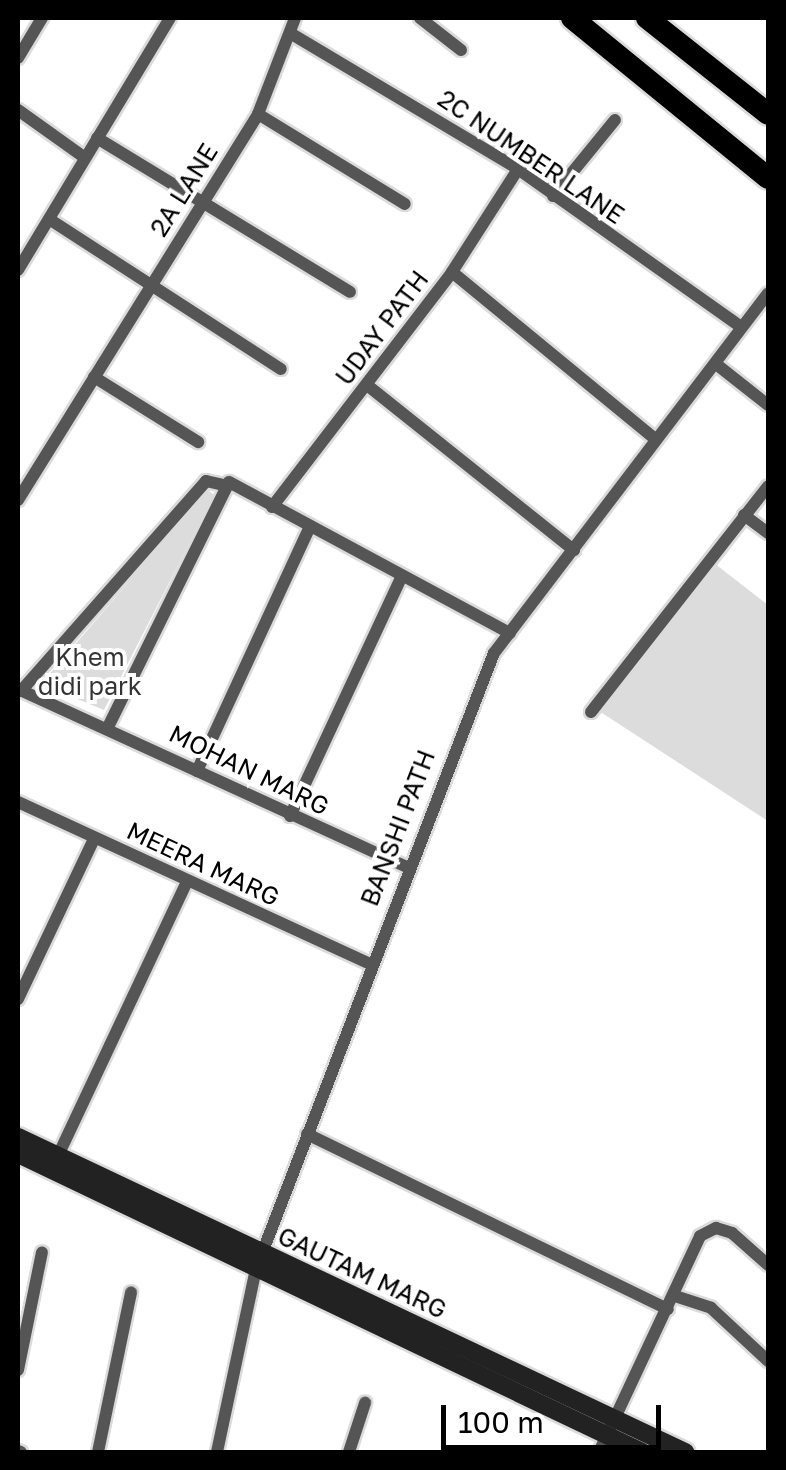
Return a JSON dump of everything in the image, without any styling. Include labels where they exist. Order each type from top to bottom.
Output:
[{"type":"highway","points":[[572,18],[768,178]]},
{"type":"highway","points":[[647,18],[768,114]]},
{"type":"street","points":[[18,58],[42,18]]},
{"type":"street","points":[[18,270],[23,249],[48,219],[170,18]]},
{"type":"street","name":"2A LANE","points":[[18,500],[258,114],[295,18]]},
{"type":"street","points":[[420,18],[462,50]]},
{"type":"street","name":"2C NUMBER LANE","points":[[290,33],[518,169],[741,327]]},
{"type":"street","points":[[18,110],[85,158]]},
{"type":"street","points":[[258,114],[404,204]]},
{"type":"street","points":[[553,196],[615,120]]},
{"type":"street","points":[[97,138],[350,292]]},
{"type":"street","name":"UDAY PATH","points":[[272,507],[452,272],[518,169]]},
{"type":"street","points":[[48,219],[281,369]]},
{"type":"street","points":[[452,272],[653,437]]},
{"type":"street","name":"BANSHI PATH","points":[[217,1452],[259,1262],[458,735],[510,633],[653,437],[716,364],[768,292]]},
{"type":"street","points":[[716,364],[768,404]]},
{"type":"street","points":[[94,377],[198,442]]},
{"type":"street","points":[[367,385],[574,550]]},
{"type":"street","points":[[19,690],[206,481],[227,486],[272,507],[510,633]]},
{"type":"street","points":[[108,727],[227,486]]},
{"type":"street","points":[[590,712],[768,486]]},
{"type":"street","points":[[744,515],[768,534]]},
{"type":"street","points":[[196,771],[309,529]]},
{"type":"street","points":[[290,816],[401,578]]},
{"type":"street","name":"MOHAN MARG","points":[[19,690],[108,727],[290,816],[408,867]]},
{"type":"street","name":"MEERA MARG","points":[[18,802],[371,964]]},
{"type":"street","points":[[18,1000],[94,839]]},
{"type":"street","points":[[18,1154],[54,1163],[187,882]]},
{"type":"street","points":[[307,1134],[671,1303],[711,1308],[768,1361]]},
{"type":"street","name":"GAUTAM MARG","points":[[18,1137],[54,1163],[606,1435],[685,1452]]},
{"type":"street","points":[[642,1452],[606,1435],[700,1236],[716,1228],[768,1265]]},
{"type":"street","points":[[18,1370],[42,1252]]},
{"type":"street","points":[[98,1452],[131,1292]]},
{"type":"street","points":[[349,1452],[365,1403]]},
{"type":"green space","name":"Khem didi park","points":[[208,490],[214,495],[104,710],[41,684]]},
{"type":"green space","points":[[714,563],[768,605],[768,821],[599,711]]},
{"type":"railway","points":[[640,18],[768,117]]}]
